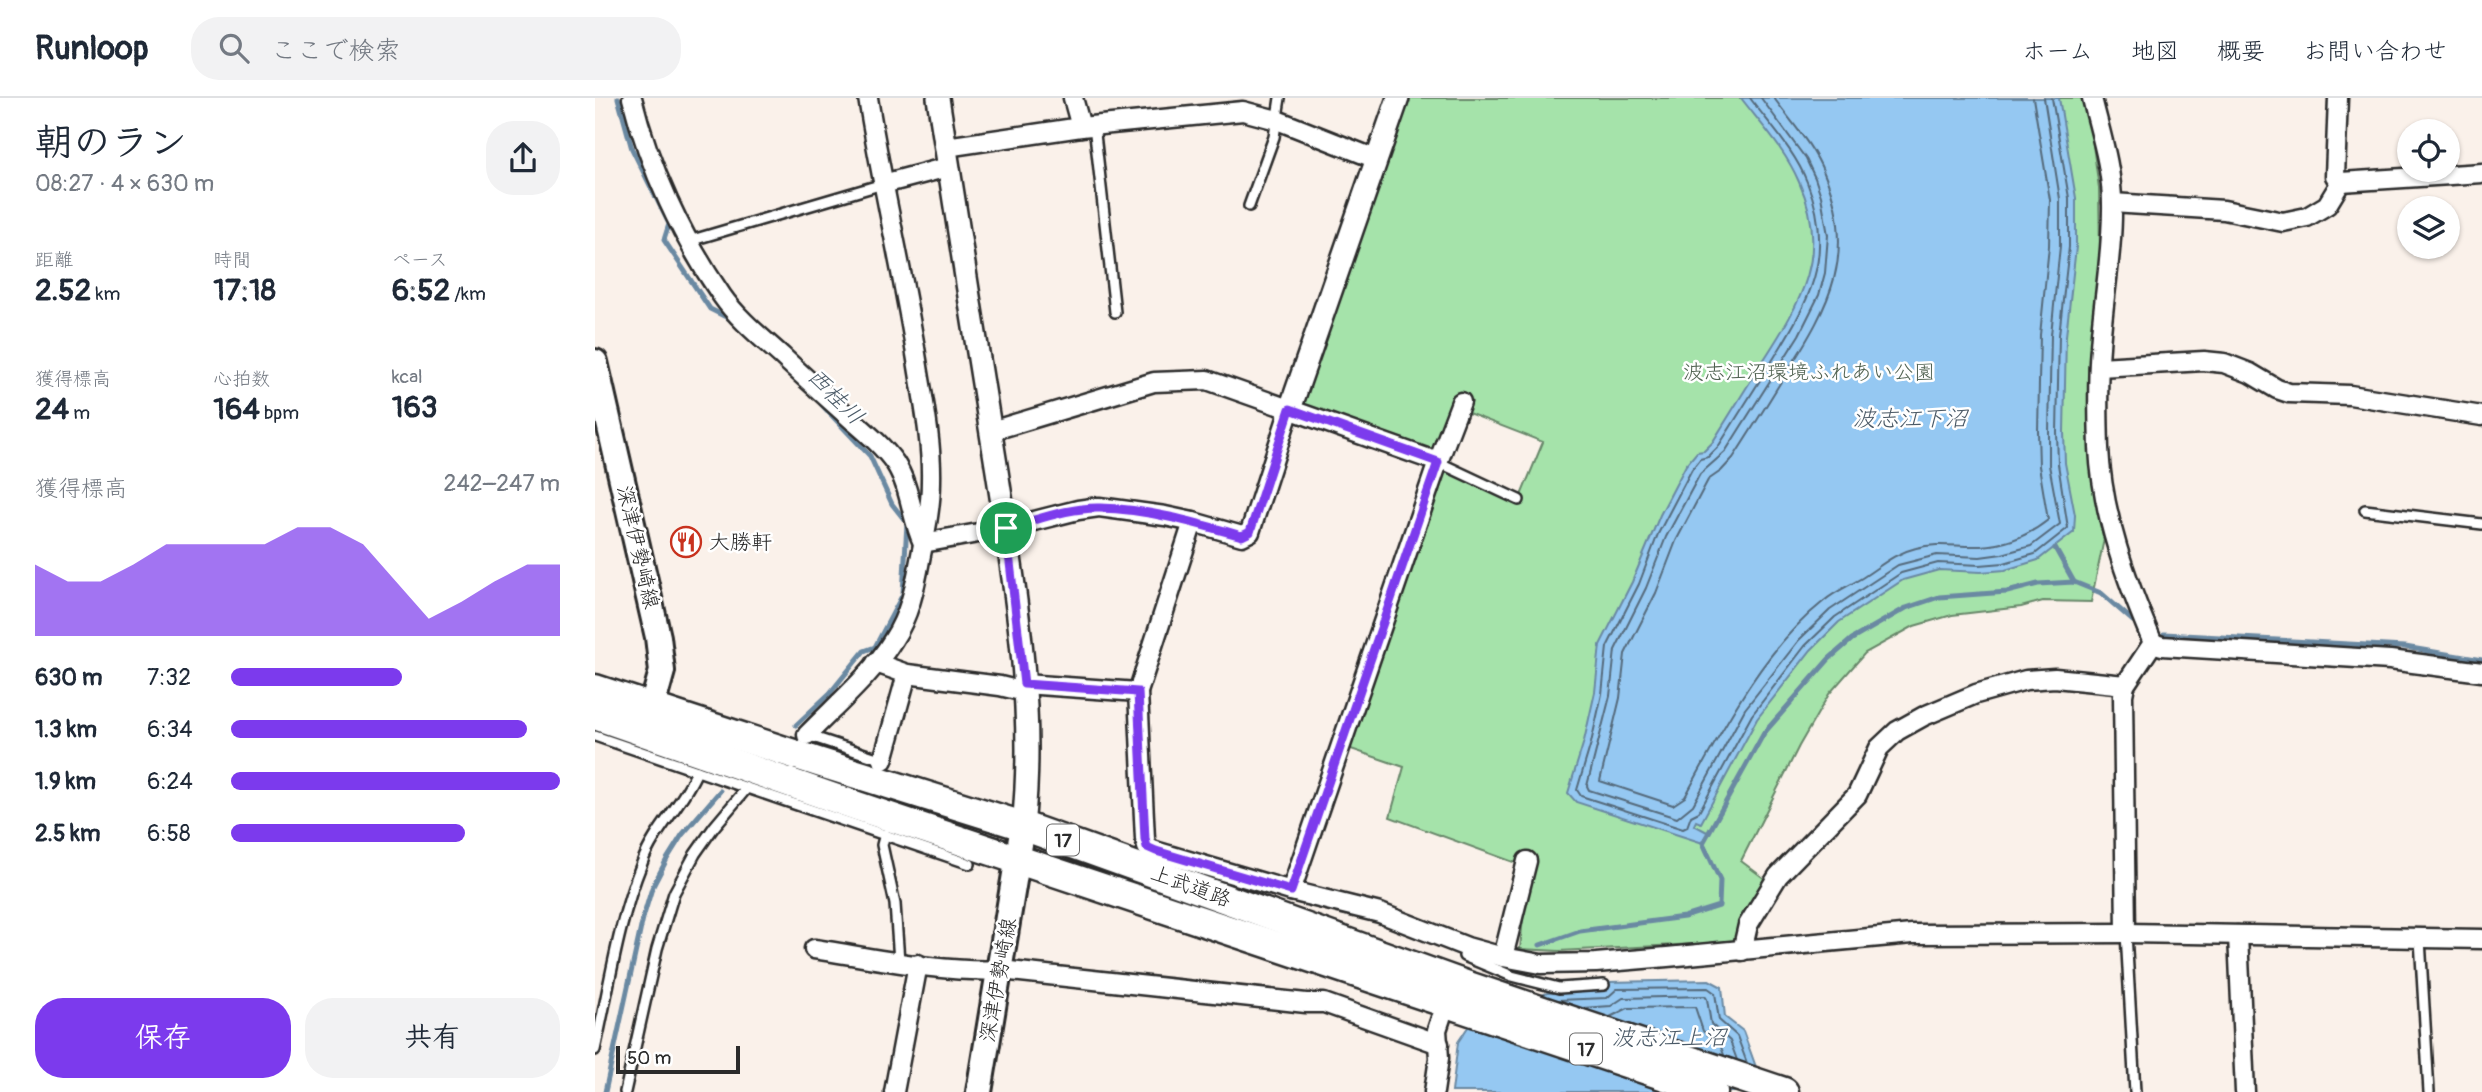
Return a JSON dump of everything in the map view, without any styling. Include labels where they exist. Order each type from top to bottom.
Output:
[{"type":"highway","name":"上武道路","points":[[595,689],[649,720],[853,814],[1460,979],[1713,1092]]},
{"type":"highway","name":"上武道路","points":[[595,715],[649,720],[822,753],[1023,826],[1151,860],[1460,979],[1784,1092]]},
{"type":"main road","name":"深津伊勢崎線","points":[[595,362],[658,637],[661,671],[649,720]]},
{"type":"main road","name":"深津伊勢崎線","points":[[979,1092],[1023,826]]},
{"type":"street","points":[[632,98],[655,167],[689,241],[723,298],[744,321],[877,442],[895,463],[905,483],[916,528],[923,543]]},
{"type":"street","points":[[807,735],[876,663],[893,640],[906,615],[915,590],[931,482],[930,451],[904,282],[867,98]]},
{"type":"street","points":[[938,98],[1006,528],[1025,688],[1027,785],[1023,826]]},
{"type":"street","points":[[1073,98],[1088,126]]},
{"type":"street","points":[[923,543],[1006,528],[1078,510],[1099,508],[1165,516],[1242,536],[1250,532],[1398,98]]},
{"type":"street","points":[[2092,98],[2105,155],[2112,203],[2110,257],[2099,368],[2099,450],[2106,501],[2129,586],[2153,643],[2162,646],[2390,660],[2482,672]]},
{"type":"street","points":[[2338,98],[2335,176],[2341,182],[2482,173]]},
{"type":"street","points":[[883,184],[947,157],[1088,126],[1243,111],[1277,120],[1375,159]]},
{"type":"street","points":[[2112,203],[2224,210],[2283,222],[2307,217],[2327,205],[2341,182]]},
{"type":"street","points":[[2099,368],[2204,361],[2224,363],[2251,373],[2289,393],[2350,395],[2482,416]]},
{"type":"street","points":[[991,431],[1154,382],[1207,380],[1438,462]]},
{"type":"street","points":[[1291,891],[1461,402]]},
{"type":"street","points":[[1193,522],[1138,692],[1145,839],[1151,860],[1380,913],[1460,979]]},
{"type":"street","points":[[2126,933],[2123,695],[2125,685],[2153,643]]},
{"type":"street","points":[[876,663],[907,674],[1000,686],[1138,692]]},
{"type":"street","points":[[883,760],[907,674]]},
{"type":"street","points":[[1742,951],[1748,925],[1778,877],[1857,795],[1879,748],[1903,727],[1976,694],[2026,680],[2047,678],[2125,685]]},
{"type":"street","points":[[1503,957],[1527,861]]},
{"type":"street","points":[[1434,1092],[1439,1058],[1438,1025],[1460,979],[1503,957],[1541,964],[1596,963],[1912,934],[2126,933],[2482,939]]},
{"type":"street","points":[[2238,935],[2245,1092]]},
{"type":"street","points":[[814,949],[984,971],[1000,970],[1324,1003],[1439,1044]]},
{"type":"street","points":[[894,1092],[918,964]]},
{"type":"lane","points":[[1249,206],[1274,137],[1280,98]]},
{"type":"lane","points":[[1088,126],[1115,312]]},
{"type":"lane","points":[[689,241],[883,184]]},
{"type":"lane","points":[[1438,462],[1520,500]]},
{"type":"lane","points":[[2365,510],[2482,524]]},
{"type":"lane","points":[[807,735],[822,753],[883,760]]},
{"type":"lane","points":[[595,736],[746,789],[853,814],[885,834],[970,864]]},
{"type":"lane","points":[[595,1050],[626,910],[643,860],[697,771]]},
{"type":"lane","points":[[625,1092],[657,949],[674,893],[695,854],[746,789]]},
{"type":"lane","points":[[885,834],[882,845],[895,904],[899,961]]},
{"type":"lane","points":[[2126,933],[2135,1092]]},
{"type":"lane","points":[[2420,939],[2429,1092]]},
{"type":"lane","points":[[1460,979],[1512,976],[1559,988],[1604,985]]},
{"type":"green space","name":"波志江沼環境ふれあい公園","points":[[1406,98],[2083,98],[2099,188],[2100,253],[2094,341],[2105,534],[2091,602],[2043,601],[2021,607],[1952,615],[1914,626],[1865,653],[1829,694],[1799,746],[1741,861],[1769,882],[1736,942],[1559,951],[1520,949],[1526,886],[1519,864],[1390,817],[1404,767],[1345,747],[1442,468],[1518,503],[1543,442],[1453,407],[1439,450],[1432,453],[1302,409],[1305,383]]},
{"type":"water","name":"波志江下沼","points":[[1741,98],[2059,98],[2076,198],[2076,247],[2066,336],[2064,432],[2065,463],[2075,515],[2074,532],[2038,560],[2005,570],[1939,570],[1903,580],[1839,622],[1811,650],[1757,719],[1701,823],[1696,821],[1694,825],[1709,833],[1703,843],[1576,802],[1568,793],[1595,692],[1600,645],[1632,582],[1660,515],[1686,465],[1697,452],[1704,451],[1712,443],[1777,339],[1800,297],[1807,276],[1812,254],[1812,232],[1808,208],[1799,182],[1780,149]]},
{"type":"water","name":"波志江上沼","points":[[1709,980],[1722,987],[1725,1017],[1743,1031],[1765,1092],[1452,1092],[1458,1042],[1472,1021],[1547,993],[1607,991],[1607,982]]},
{"type":"waterway","name":"西桂川","points":[[618,98],[632,149],[669,224],[664,240],[710,309],[732,320]]},
{"type":"waterway","name":"西桂川","points":[[796,725],[830,693],[864,651],[875,647],[903,594],[907,523],[892,504],[870,456],[821,404]]},
{"type":"waterway","points":[[2055,548],[2074,582]]},
{"type":"waterway","points":[[1540,945],[1580,931],[1684,917],[1719,906],[1720,880],[1703,843],[1764,733],[1829,659],[1852,639],[1906,608],[1939,597],[2007,592],[2038,584],[2074,582],[2101,593],[2133,621]]},
{"type":"waterway","points":[[2164,634],[2405,647],[2482,660]]},
{"type":"waterway","name":"西桂川","points":[[605,1092],[652,888],[682,835],[720,791]]},
{"type":"place","name":"大勝軒","points":[[686,542]]},
{"type":"route","points":[[1290,409],[1438,462],[1291,891],[1147,847],[1138,692],[1024,684],[1006,528],[1078,510],[1099,508],[1165,516],[1242,536],[1250,532],[1290,409]]}]
